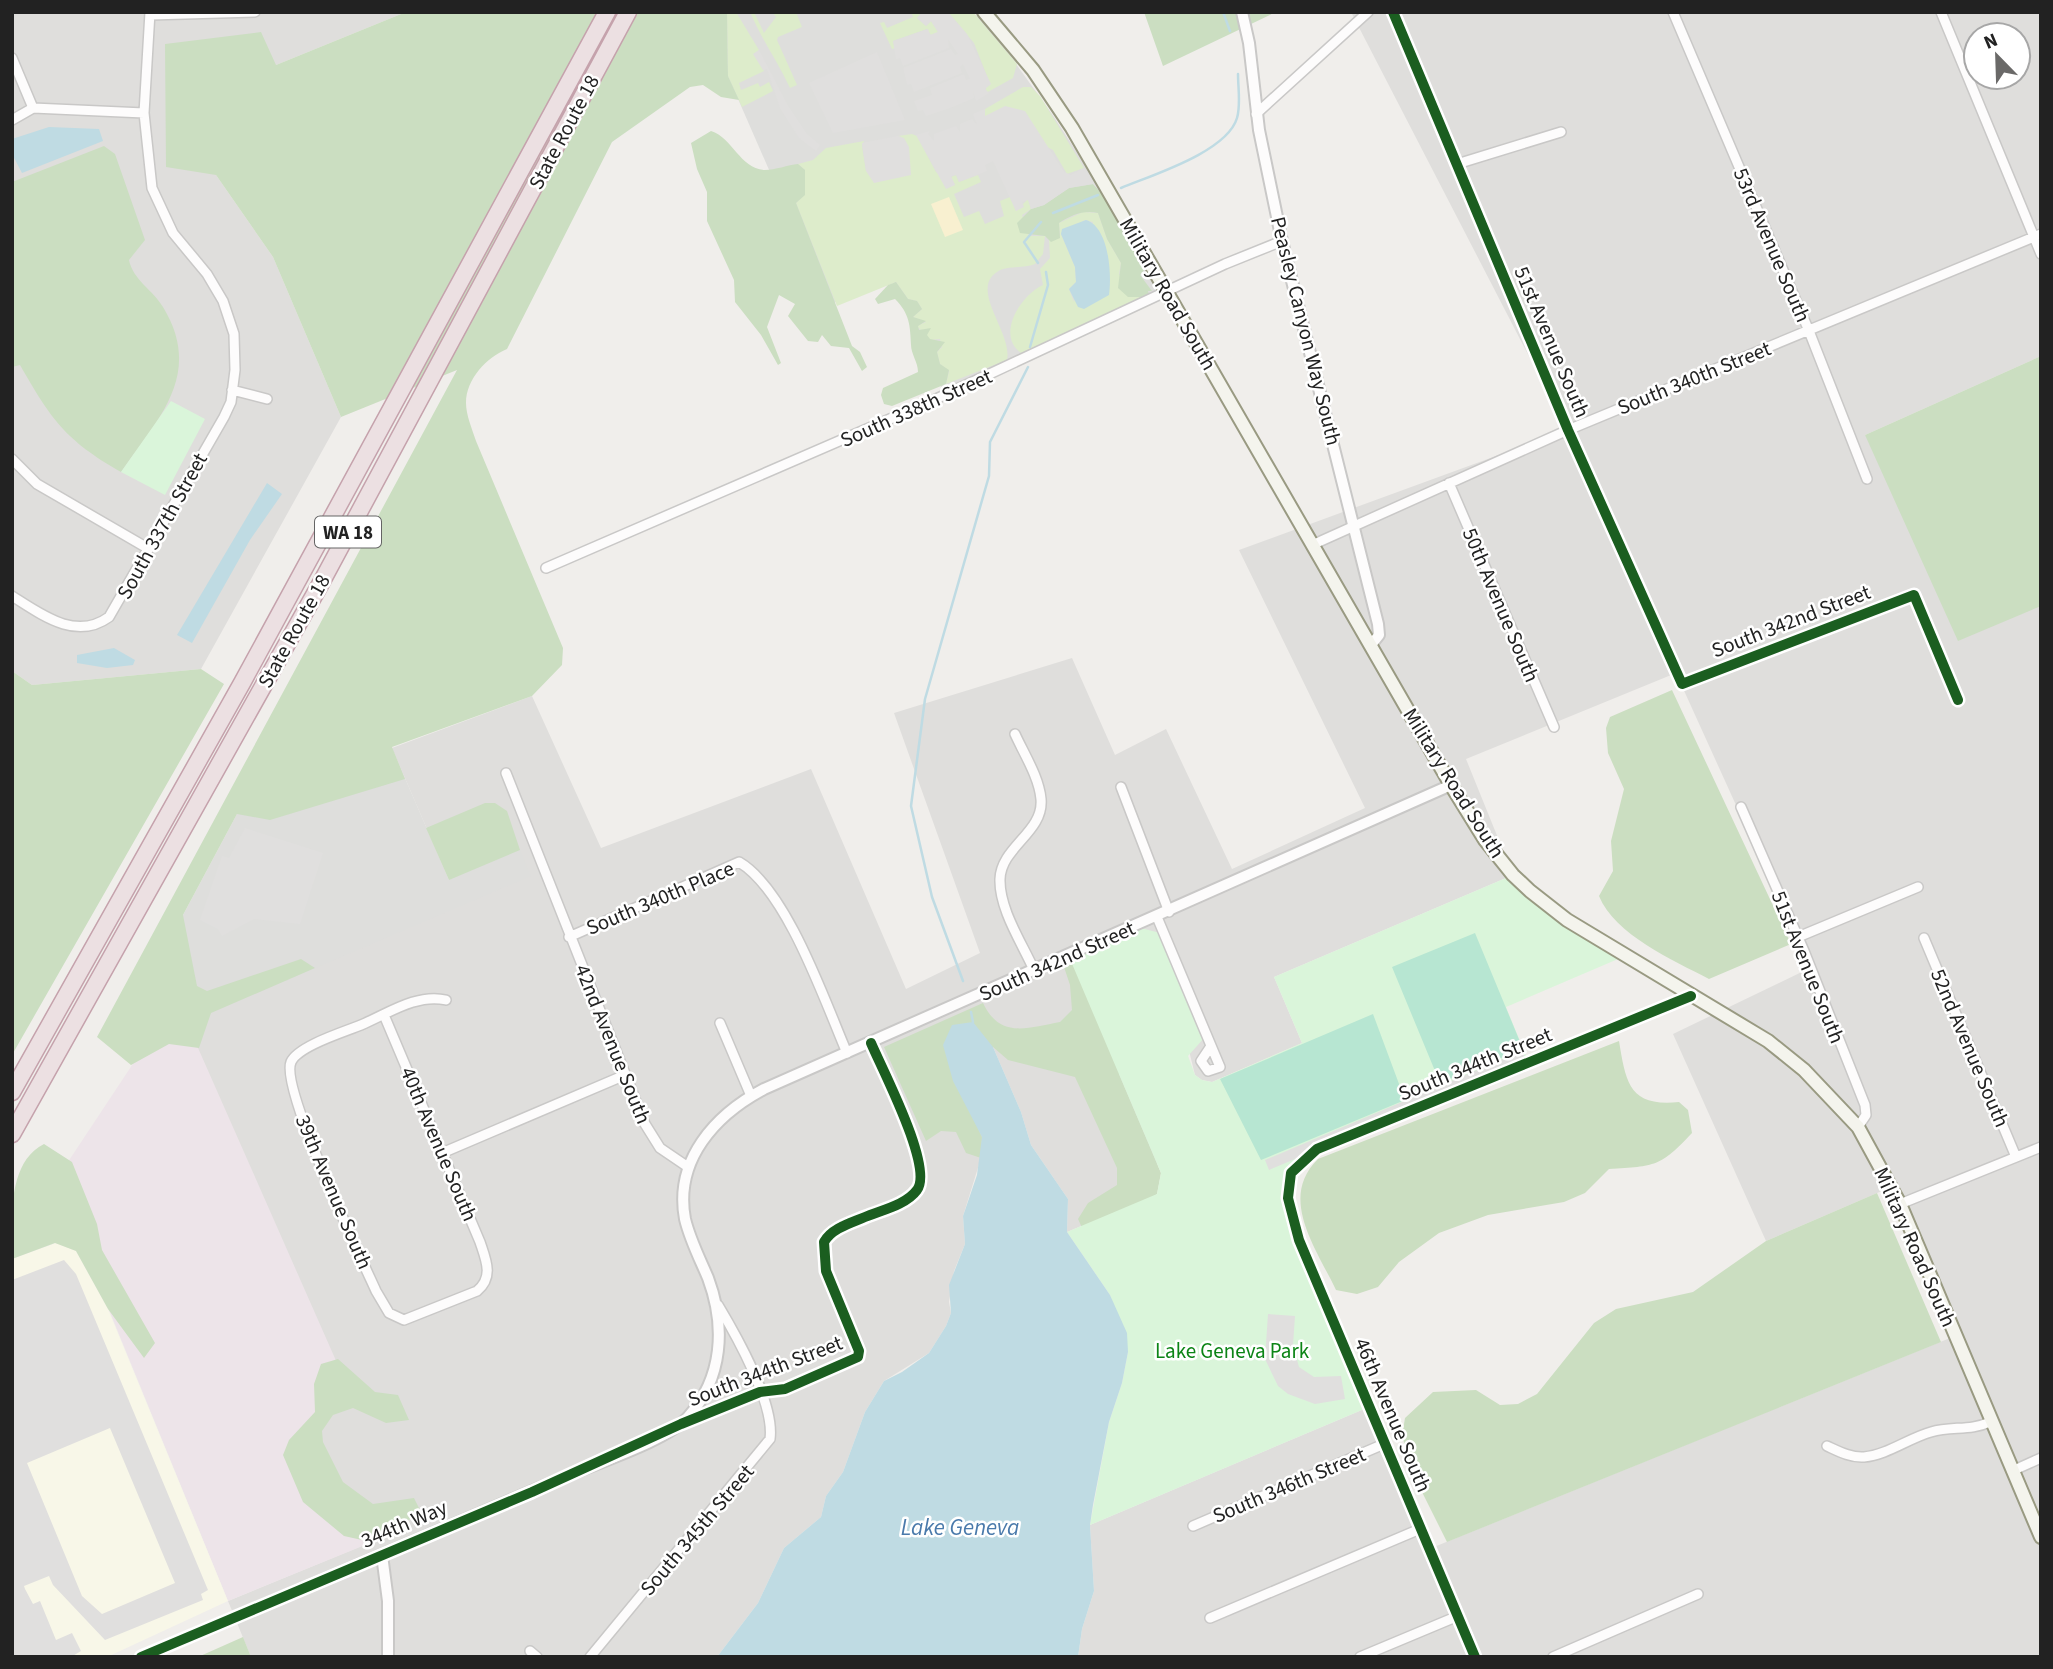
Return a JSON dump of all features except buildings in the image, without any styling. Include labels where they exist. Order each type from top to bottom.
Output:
[{"type":"highway","name":"State Route 18","points":[[12,1092],[269,635],[607,12]]},
{"type":"highway","name":"State Route 18","points":[[12,1133],[328,571],[628,12]]},
{"type":"main road","name":"Military Road South","points":[[984,12],[1053,98],[1451,785],[1491,849],[1530,891],[1567,920],[1769,1041],[1812,1079],[1858,1127],[1900,1203],[1990,1422],[2041,1537]]},
{"type":"street","points":[[255,12],[150,14],[144,113],[150,174],[158,206],[179,241],[211,281],[230,318],[236,353],[232,390],[267,400]]},
{"type":"street","name":"Peasley Canyon Way South","points":[[1242,12],[1251,57],[1256,114],[1282,241],[1380,630],[1371,645]]},
{"type":"street","points":[[1256,114],[1368,12]]},
{"type":"street","name":"51st Avenue South","points":[[1393,12],[1568,430],[1682,684]]},
{"type":"street","name":"53rd Avenue South","points":[[1673,12],[1809,331],[1867,479]]},
{"type":"street","points":[[1941,12],[2037,235],[2041,254]]},
{"type":"street","points":[[12,58],[33,108]]},
{"type":"street","points":[[12,120],[33,108],[144,113]]},
{"type":"street","points":[[1457,164],[1561,132]]},
{"type":"street","name":"South 340th Street","points":[[1312,545],[1568,430],[2037,235]]},
{"type":"street","name":"South 338th Street","points":[[546,568],[923,405],[1282,241]]},
{"type":"street","name":"South 337th Street","points":[[12,596],[64,625],[91,627],[112,614],[223,417],[232,390]]},
{"type":"street","points":[[12,459],[37,484],[149,549]]},
{"type":"street","name":"50th Avenue South","points":[[1449,483],[1554,727]]},
{"type":"street","name":"South 342nd Street","points":[[1682,684],[1914,594],[1958,699]]},
{"type":"street","points":[[1015,734],[1041,800],[1036,822],[1009,854],[1000,877],[1002,893],[1034,970]]},
{"type":"street","name":"42nd Avenue South","points":[[506,773],[569,937],[655,1142],[669,1156],[688,1167]]},
{"type":"street","name":"South 342nd Street","points":[[688,1167],[713,1127],[730,1109],[751,1096],[1451,785]]},
{"type":"street","points":[[1121,787],[1169,912]]},
{"type":"street","name":"51st Avenue South","points":[[1741,807],[1798,937],[1865,1105],[1866,1115],[1858,1127]]},
{"type":"street","name":"South 340th Place","points":[[569,937],[739,862],[751,869],[795,933],[847,1053]]},
{"type":"street","points":[[1798,937],[1918,887]]},
{"type":"street","points":[[1157,917],[1211,1045]]},
{"type":"street","name":"52nd Avenue South","points":[[1924,938],[2016,1157]]},
{"type":"street","name":"South 344th Street","points":[[1288,1184],[1291,1173],[1300,1162],[1317,1149],[1691,996]]},
{"type":"street","points":[[384,1015],[419,1000],[446,1000]]},
{"type":"street","name":"39th Avenue South","points":[[384,1015],[307,1048],[295,1057],[289,1068],[300,1114],[388,1313],[399,1319],[415,1318],[474,1292],[484,1284],[488,1275]]},
{"type":"street","name":"40th Avenue South","points":[[384,1015],[484,1252],[488,1275]]},
{"type":"street","points":[[720,1023],[751,1096]]},
{"type":"street","name":"South 344th Street","points":[[681,1424],[760,1392],[785,1389],[858,1357],[859,1351],[829,1279],[823,1256],[824,1242],[837,1229],[908,1198],[922,1182],[918,1157],[872,1043]]},
{"type":"street","points":[[442,1153],[625,1075]]},
{"type":"street","points":[[1900,1203],[2041,1147]]},
{"type":"street","points":[[688,1167],[684,1186],[685,1219],[715,1299],[760,1392]]},
{"type":"street","name":"46th Avenue South","points":[[1288,1184],[1294,1227],[1475,1657]]},
{"type":"street","points":[[681,1424],[707,1390],[718,1360],[715,1299]]},
{"type":"street","name":"South 345th Street","points":[[590,1657],[767,1445],[771,1435],[760,1392]]},
{"type":"street","points":[[1826,1446],[1849,1455],[1867,1457],[1929,1432],[1963,1430],[1990,1422]]},
{"type":"street","name":"344th Way","points":[[141,1657],[650,1440],[681,1424]]},
{"type":"street","name":"South 346th Street","points":[[1193,1526],[1384,1444]]},
{"type":"street","points":[[2012,1471],[2041,1458]]},
{"type":"street","points":[[1210,1618],[1420,1529]]},
{"type":"street","points":[[382,1555],[387,1601],[388,1657]]},
{"type":"street","points":[[1553,1657],[1698,1594]]},
{"type":"street","points":[[1360,1657],[1458,1616]]},
{"type":"shaded area","points":[[12,12],[406,12],[276,65],[216,175],[273,257],[341,417],[201,669],[32,685],[12,671]]},
{"type":"shaded area","points":[[727,12],[973,12],[1006,50],[1052,114],[1115,211],[1160,292],[943,391],[893,280],[828,305],[728,76]]},
{"type":"shaded area","points":[[922,12],[948,12],[967,34],[991,84],[985,89],[989,93],[976,101],[973,90],[974,98],[950,108],[926,116],[923,110],[918,111],[914,101],[932,95],[930,88],[964,74],[966,80],[970,79],[963,64],[960,67],[962,73],[914,92],[911,84],[907,85],[903,68],[951,49],[955,55],[958,54],[948,39],[949,48],[903,66],[900,58],[896,59],[893,41],[928,29],[930,35],[938,32],[931,21],[926,26],[917,18]]},
{"type":"shaded area","points":[[1351,12],[2041,12],[2041,356],[1865,435],[2041,606],[2041,1657],[1078,1657],[1082,1629],[1094,1591],[1090,1525],[1369,1407],[1429,1549],[1955,1336],[1891,1187],[1766,1241],[1673,1034],[1810,968],[1676,673],[1466,759],[1513,875],[1274,977],[1302,1043],[1212,1082],[1195,1075],[1160,933],[1157,1194],[1067,1232],[1068,1199],[1031,1145],[1021,1112],[993,1047],[981,1158],[963,1216],[965,1244],[954,1271],[949,1302],[951,1313],[946,1326],[929,1353],[884,1381],[865,1412],[843,1472],[826,1496],[821,1517],[784,1548],[758,1603],[717,1657],[251,1657],[228,1601],[364,1545],[314,1434],[187,1023],[449,880],[392,748],[532,696],[601,848],[811,769],[906,989],[980,953],[894,713],[1072,658],[1115,755],[1166,729],[1232,869],[1365,808],[1239,550],[1567,430]]},
{"type":"shaded area","points":[[759,50],[787,104],[807,134],[820,145],[816,151],[799,138],[780,108],[767,69],[763,70],[753,54]]},
{"type":"shaded area","points":[[877,52],[905,120],[833,133],[809,83]]},
{"type":"shaded area","points":[[1005,106],[1025,111],[1064,172],[1071,175],[1084,168],[1103,195],[1093,184],[1069,188],[1044,205],[1031,209],[1028,200],[1022,202],[1024,207],[1016,211],[993,161],[985,165],[987,171],[959,182],[956,175],[951,176],[955,185],[946,189],[916,135],[930,131],[928,134],[934,141],[934,134],[956,126],[960,132],[960,124],[972,119],[977,125],[973,114],[985,109],[985,116]]},
{"type":"shaded area","points":[[898,136],[904,138],[909,147],[911,175],[874,183],[866,171],[862,143]]},
{"type":"shaded area","points":[[392,748],[449,880],[520,850],[531,876],[187,1023],[159,960],[237,814]]},
{"type":"shaded area","points":[[245,828],[323,853],[300,924],[254,919],[222,936],[218,929],[200,920],[222,856],[229,858]]},
{"type":"shaded area","points":[[187,1023],[341,1372],[314,1434],[365,1545],[228,1601],[56,1180],[150,1038]]},
{"type":"shaded area","points":[[1522,1051],[1527,1061],[1269,1170],[1265,1160]]},
{"type":"shaded area","points":[[56,1243],[76,1251],[108,1309],[228,1601],[107,1657],[12,1657],[12,1259]]},
{"type":"shaded area","points":[[64,1260],[76,1274],[208,1590],[201,1594],[203,1600],[105,1640],[53,1585],[49,1576],[24,1586],[33,1604],[40,1601],[56,1640],[72,1633],[81,1651],[71,1657],[12,1657],[12,1280]],"holes":[[[110,1428],[175,1583],[102,1614],[82,1596],[27,1463]]]},
{"type":"shaded area","points":[[1268,1314],[1295,1316],[1293,1345],[1299,1367],[1314,1377],[1341,1376],[1345,1399],[1315,1404],[1288,1394],[1278,1386],[1265,1359]]},
{"type":"green space","points":[[406,12],[727,12],[728,76],[739,100],[721,97],[703,85],[690,87],[612,142],[507,349],[485,363],[474,377],[467,394],[467,412],[471,427],[563,648],[562,665],[532,696],[392,747],[405,779],[270,820],[237,814],[183,915],[197,986],[207,991],[301,959],[315,968],[211,1013],[199,1048],[169,1044],[131,1065],[97,1037],[457,370],[341,417],[273,257],[216,175],[166,167],[165,44],[261,32],[276,65]]},
{"type":"green space","points":[[727,12],[736,12],[759,50],[754,54],[764,71],[739,83],[741,90],[758,83],[760,87],[769,82],[773,91],[742,107],[728,76]]},
{"type":"green space","points":[[754,12],[764,33],[776,17],[772,12],[796,12],[802,27],[778,37],[777,40],[797,85],[790,88],[755,24],[751,14]]},
{"type":"green space","points":[[911,12],[922,12],[917,18],[926,26],[931,21],[938,32],[931,35],[927,29],[893,41],[895,48],[892,49],[880,23],[884,22],[887,28],[913,17]]},
{"type":"green space","points":[[948,12],[973,12],[1017,64],[1013,78],[986,93],[986,87],[990,84],[974,43]]},
{"type":"green space","points":[[1144,12],[1276,12],[1163,66]]},
{"type":"green space","points":[[1023,87],[1031,87],[1040,96],[1084,168],[1067,174],[1053,150],[985,116],[985,109]]},
{"type":"green space","points":[[711,131],[756,168],[769,170],[798,164],[805,170],[805,195],[796,203],[852,346],[860,352],[867,367],[862,371],[849,348],[831,346],[822,335],[818,342],[808,341],[788,316],[795,304],[779,295],[767,327],[781,363],[778,365],[761,335],[735,302],[734,280],[707,221],[707,192],[697,169],[691,143]]},
{"type":"green space","points":[[898,136],[917,136],[936,172],[955,185],[951,177],[956,175],[959,182],[978,175],[981,182],[954,194],[964,217],[979,211],[985,224],[1004,216],[1000,201],[1010,197],[1016,211],[1028,199],[1031,209],[1022,215],[1029,236],[1045,236],[1043,254],[1035,264],[1001,270],[990,280],[989,301],[1004,337],[1007,360],[946,384],[949,371],[940,364],[937,352],[942,347],[940,339],[930,340],[917,326],[926,322],[913,317],[922,309],[917,301],[908,299],[896,282],[837,306],[796,203],[805,194],[805,170],[798,164],[813,160],[826,148],[864,141],[862,146],[866,171],[901,137]]},
{"type":"green space","points":[[104,146],[115,154],[145,240],[129,260],[131,267],[163,307],[174,331],[179,354],[171,395],[149,433],[121,472],[86,449],[61,427],[20,365],[12,367],[12,182]]},
{"type":"green space","points":[[1093,184],[1117,213],[1130,235],[1144,270],[1140,275],[1152,291],[1148,291],[1150,297],[1128,297],[1118,288],[1121,263],[1107,239],[1098,213],[1078,214],[1059,223],[1060,238],[1051,242],[1045,236],[1020,233],[1017,223],[1031,209],[1044,205],[1069,188]]},
{"type":"green space","points":[[1083,212],[1098,213],[1107,239],[1121,263],[1119,274],[1130,295],[1150,297],[1021,353],[1011,336],[1014,315],[1027,297],[1043,285],[1040,269],[1050,258],[1049,240],[1060,238],[1059,223]],"holes":[[[1085,220],[1093,222],[1074,302],[1069,289],[1076,282],[1075,267],[1061,234]]]},
{"type":"green space","points":[[896,282],[908,299],[917,301],[922,309],[913,317],[926,321],[918,326],[919,330],[931,328],[927,335],[930,339],[945,342],[937,352],[940,364],[949,370],[946,384],[892,406],[884,404],[881,395],[883,388],[918,372],[904,310],[895,299],[878,304],[875,299],[888,285]]},
{"type":"green space","points":[[2041,356],[2041,606],[1958,641],[1865,435]]},
{"type":"green space","points":[[171,401],[205,419],[165,495],[121,472]]},
{"type":"green space","points":[[201,669],[224,684],[12,1055],[12,671],[32,685]]},
{"type":"green space","points":[[1672,690],[1791,944],[1709,979],[1663,955],[1631,934],[1607,910],[1599,896],[1613,871],[1611,841],[1624,789],[1608,753],[1606,728],[1610,717]]},
{"type":"green space","points":[[485,803],[495,803],[507,811],[520,850],[449,880],[426,828]]},
{"type":"green space","name":"Lake Geneva Park","points":[[1513,875],[1625,956],[1506,1007],[1529,1063],[1317,1149],[1291,1173],[1290,1211],[1369,1407],[1090,1525],[1109,1422],[1122,1383],[1128,1352],[1110,1295],[1067,1232],[1157,1194],[1161,1173],[1070,959],[1141,928],[1160,933],[1205,1037],[1188,1056],[1195,1075],[1212,1082],[1302,1043],[1274,977]]},
{"type":"green space","points":[[1141,932],[1119,1074],[1161,1173],[1157,1194],[1089,1243],[1078,1219],[1088,1203],[1117,1185],[1117,1168],[1075,1077],[1008,1060],[993,1047],[977,1126],[982,1137],[981,1158],[966,1153],[956,1132],[941,1131],[926,1141],[884,1047],[983,1003],[998,1022],[1006,1026],[1026,1028],[1060,1022],[1072,1010],[1070,985],[1063,964]]},
{"type":"green space","points":[[1475,933],[1523,1049],[1440,1083],[1392,967]]},
{"type":"green space","points":[[1373,1014],[1405,1100],[1261,1160],[1220,1079]]},
{"type":"green space","points":[[1619,1041],[1628,1080],[1640,1096],[1662,1103],[1679,1102],[1688,1110],[1692,1133],[1672,1153],[1656,1163],[1609,1169],[1585,1193],[1564,1202],[1488,1215],[1439,1233],[1399,1262],[1378,1287],[1357,1294],[1336,1290],[1311,1240],[1301,1207],[1301,1190],[1306,1174],[1318,1159]]},
{"type":"green space","points":[[44,1144],[72,1162],[97,1224],[102,1250],[155,1343],[144,1358],[108,1309],[76,1251],[55,1243],[12,1259],[12,1212],[17,1179],[32,1153]]},
{"type":"green space","points":[[1877,1193],[1941,1342],[1447,1542],[1416,1480],[1402,1436],[1405,1418],[1433,1392],[1476,1390],[1500,1405],[1518,1404],[1537,1394],[1594,1323],[1616,1309],[1693,1292],[1766,1241]]},
{"type":"green space","points":[[338,1359],[375,1392],[398,1395],[409,1420],[386,1423],[353,1408],[333,1415],[322,1431],[323,1442],[343,1482],[373,1504],[414,1498],[422,1514],[362,1540],[344,1536],[303,1502],[283,1455],[289,1440],[315,1412],[314,1384],[321,1364]]},
{"type":"green space","points":[[243,1637],[251,1657],[198,1657]]},
{"type":"sand","points":[[949,197],[963,230],[945,237],[931,204]]},
{"type":"water","points":[[49,127],[99,129],[103,141],[22,173],[12,154],[12,139]]},
{"type":"water","points":[[1086,220],[1094,224],[1104,241],[1110,286],[1109,295],[1084,309],[1078,307],[1069,289],[1076,282],[1075,267],[1061,234],[1062,229]]},
{"type":"water","points":[[267,483],[282,494],[250,540],[192,643],[177,635]]},
{"type":"water","points":[[114,648],[135,660],[133,665],[107,668],[77,663],[77,655]]},
{"type":"water","name":"Lake Geneva","points":[[973,1022],[993,1047],[1021,1112],[1031,1145],[1068,1199],[1067,1232],[1110,1295],[1127,1333],[1128,1352],[1122,1383],[1109,1422],[1093,1505],[1090,1525],[1094,1591],[1082,1629],[1078,1657],[717,1657],[758,1603],[784,1548],[821,1517],[826,1496],[843,1472],[865,1412],[884,1381],[929,1353],[946,1326],[951,1313],[949,1285],[965,1244],[963,1216],[977,1175],[982,1137],[953,1081],[943,1045],[952,1025]]},
{"type":"waterway","points":[[1223,12],[1230,31]]},
{"type":"waterway","points":[[1121,188],[1187,161],[1219,141],[1237,118],[1238,74]]},
{"type":"waterway","points":[[1053,213],[1098,195]]},
{"type":"waterway","points":[[1038,263],[1024,242],[1041,222]]},
{"type":"waterway","points":[[1030,347],[1048,285],[1046,272]]},
{"type":"waterway","points":[[963,981],[932,897],[911,806],[925,699],[989,476],[990,442],[1028,367]]},
{"type":"waterway","points":[[971,1012],[973,1022]]},
{"type":"cycle path","points":[[1393,12],[1568,430],[1682,684],[1914,595],[1958,700]]},
{"type":"cycle path","points":[[1475,1657],[1299,1240],[1288,1198],[1291,1173],[1317,1149],[1691,996]]},
{"type":"cycle path","points":[[141,1657],[532,1492],[681,1424],[760,1392],[785,1389],[858,1357],[859,1351],[826,1271],[824,1242],[842,1226],[907,1200],[917,1190],[920,1178],[919,1161],[913,1141],[871,1043]]}]
